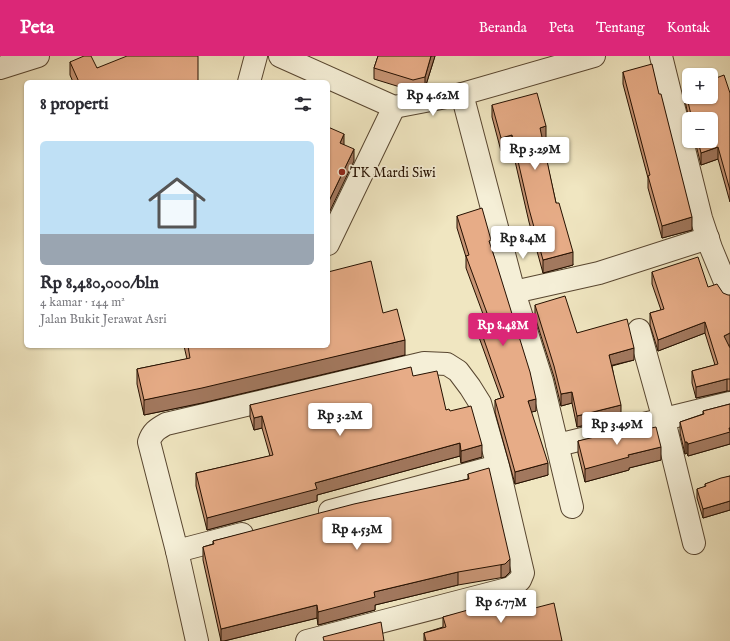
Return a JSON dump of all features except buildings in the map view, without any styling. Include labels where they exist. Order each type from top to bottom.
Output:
[{"type":"street","points":[[0,68],[38,56]]},
{"type":"street","points":[[250,80],[256,56]]},
{"type":"street","points":[[280,56],[394,107],[462,94],[543,63],[594,56]]},
{"type":"street","points":[[660,56],[685,156],[708,238],[730,294]]},
{"type":"street","points":[[462,94],[514,292],[542,381],[572,508]]},
{"type":"street","points":[[330,240],[394,107]]},
{"type":"street","points":[[514,292],[599,273],[708,238]]},
{"type":"street","points":[[639,330],[664,420],[694,543]]},
{"type":"street","points":[[197,641],[177,551],[149,442],[151,436],[157,429],[166,424],[424,363],[447,364],[458,371],[480,403],[498,466],[523,573],[520,580],[512,588],[307,641]]},
{"type":"street","points":[[557,444],[664,420],[730,402]]},
{"type":"street","points":[[315,515],[498,466]]},
{"type":"street","points":[[177,551],[261,529]]},
{"type":"place","name":"TK Mardi Siwi","points":[[342,172]]}]
